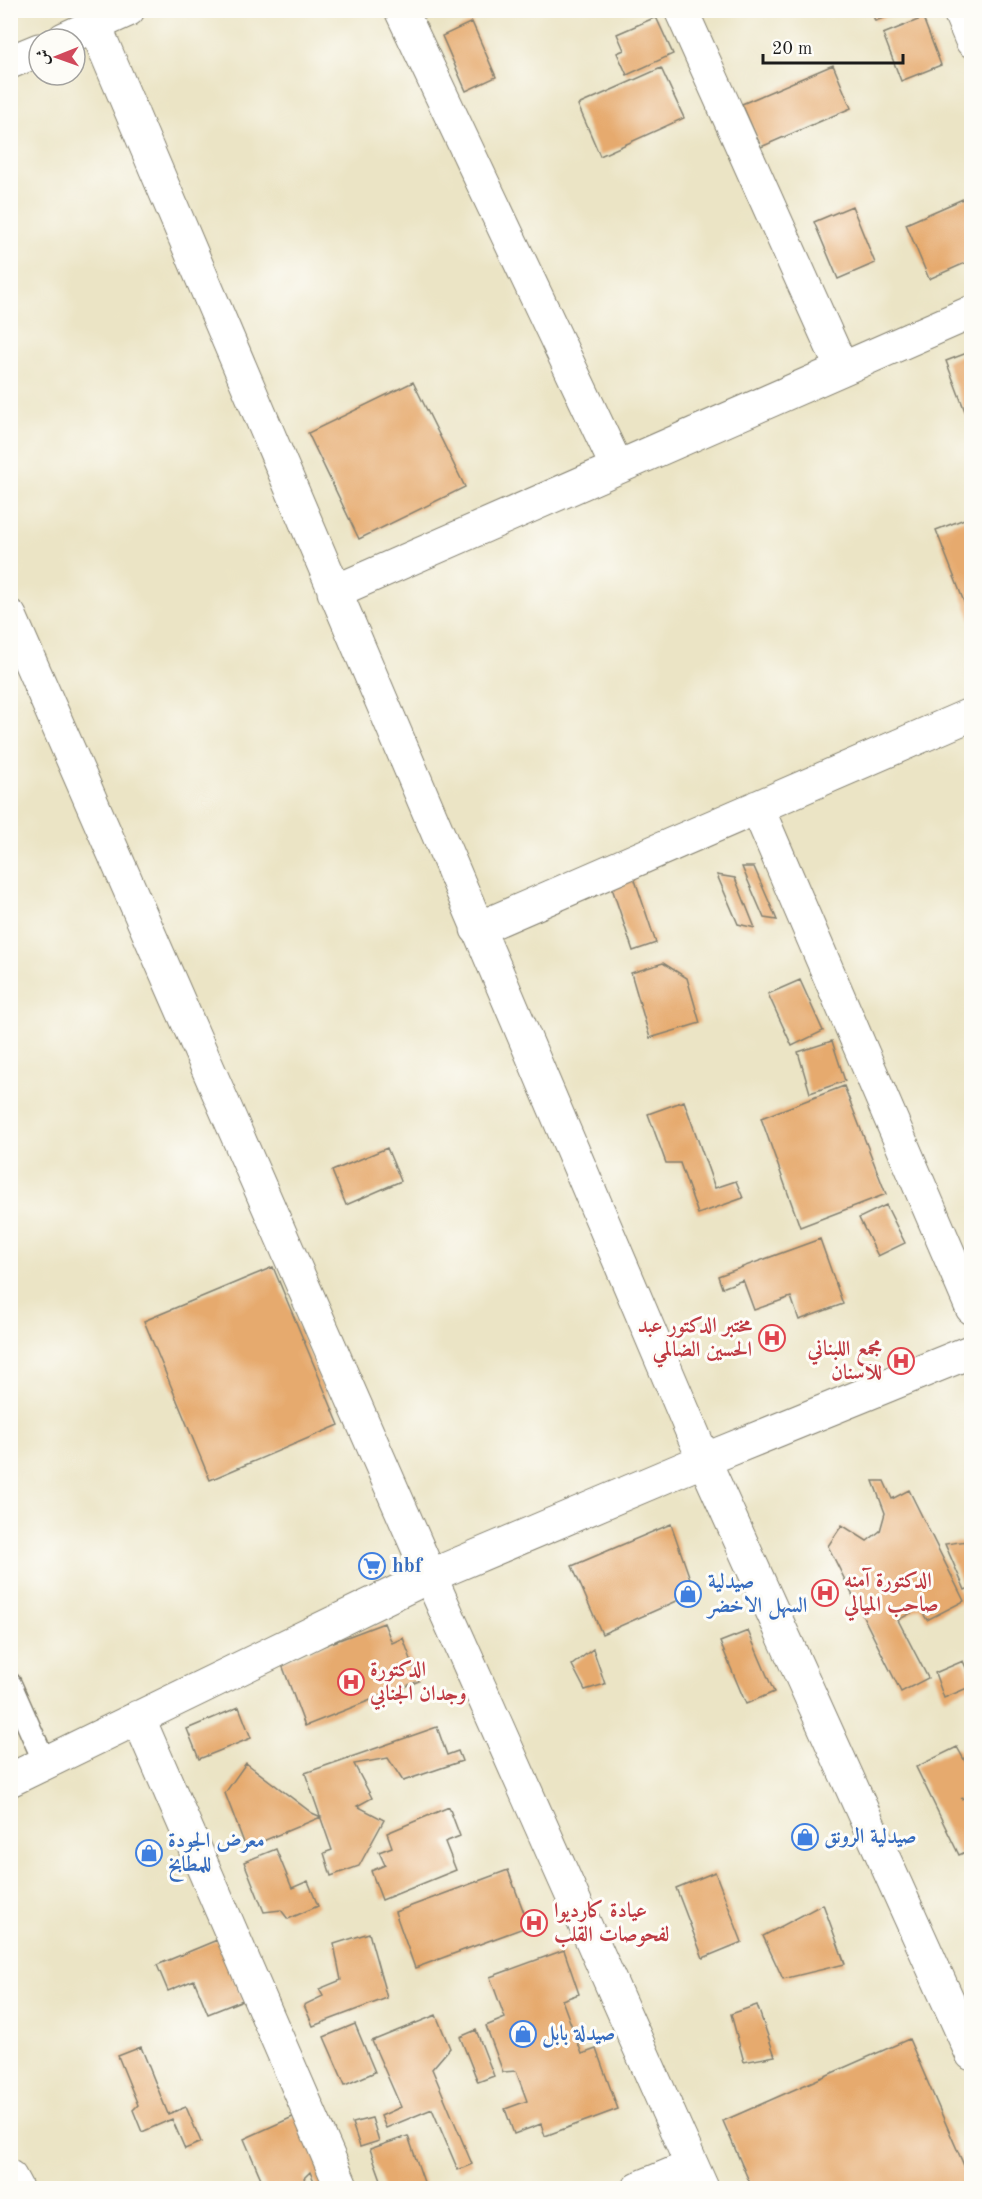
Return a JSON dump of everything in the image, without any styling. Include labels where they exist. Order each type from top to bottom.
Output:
[{"type":"street","points":[[87,29],[128,10]]},
{"type":"street","points":[[401,10],[617,467]]},
{"type":"street","points":[[681,10],[842,369]]},
{"type":"street","points":[[959,10],[972,40]]},
{"type":"street","points":[[95,26],[704,1460],[969,2039]]},
{"type":"street","points":[[10,62],[27,55]]},
{"type":"street","points":[[334,592],[972,312]]},
{"type":"street","points":[[10,616],[430,1576],[697,2177],[639,2188]]},
{"type":"street","points":[[477,929],[972,714]]},
{"type":"street","points":[[757,807],[972,1308]]},
{"type":"street","points":[[10,1780],[430,1576],[704,1460],[969,1358]]},
{"type":"street","points":[[138,1717],[342,2188]]},
{"type":"street","points":[[10,2177],[16,2188]]},
{"type":"lane","points":[[10,1684],[45,1763]]},
{"type":"building","points":[[871,10],[903,10],[903,11],[875,21]]},
{"type":"building","points":[[656,17],[673,54],[627,75],[617,53],[624,50],[617,34]]},
{"type":"building","points":[[923,18],[941,65],[901,81],[883,34]]},
{"type":"building","points":[[472,22],[496,77],[466,91],[442,36]]},
{"type":"building","points":[[833,65],[851,108],[761,147],[742,104]]},
{"type":"building","points":[[661,68],[684,118],[600,156],[578,105]]},
{"type":"building","points":[[972,195],[972,260],[929,279],[906,224]]},
{"type":"building","points":[[852,206],[875,263],[838,279],[814,222]]},
{"type":"building","points":[[972,351],[972,427],[971,427],[946,361]]},
{"type":"building","points":[[413,382],[465,487],[359,539],[308,433]]},
{"type":"building","points":[[972,516],[972,620],[971,620],[936,530]]},
{"type":"building","points":[[742,867],[754,867],[777,920],[764,918]]},
{"type":"building","points":[[633,874],[656,943],[633,951],[610,882]]},
{"type":"building","points":[[717,875],[735,878],[755,928],[738,924]]},
{"type":"building","points":[[663,963],[687,978],[700,1023],[650,1038],[631,973]]},
{"type":"building","points":[[800,980],[823,1031],[792,1046],[768,994]]},
{"type":"building","points":[[832,1041],[845,1081],[810,1093],[798,1052]]},
{"type":"building","points":[[844,1086],[886,1194],[800,1227],[761,1118]]},
{"type":"building","points":[[684,1101],[715,1188],[736,1181],[743,1198],[698,1214],[680,1163],[666,1163],[648,1114]]},
{"type":"building","points":[[387,1148],[401,1181],[346,1205],[332,1171]]},
{"type":"building","points":[[886,1205],[905,1243],[878,1256],[859,1218]]},
{"type":"building","points":[[820,1239],[843,1304],[799,1320],[791,1297],[754,1310],[743,1280],[722,1288],[718,1276]]},
{"type":"building","points":[[273,1267],[339,1425],[210,1480],[144,1321]]},
{"type":"building","points":[[873,1481],[884,1481],[892,1499],[909,1490],[964,1601],[927,1620],[920,1608],[898,1620],[928,1678],[901,1692],[828,1546],[842,1525],[867,1541],[880,1531],[885,1513]]},
{"type":"building","points":[[671,1524],[695,1593],[602,1634],[572,1566]]},
{"type":"building","points":[[967,1541],[972,1552],[972,1587],[965,1590],[945,1544]]},
{"type":"building","points":[[384,1623],[392,1643],[403,1638],[419,1681],[305,1726],[281,1662]]},
{"type":"building","points":[[748,1631],[774,1692],[746,1704],[720,1642]]},
{"type":"building","points":[[593,1649],[605,1684],[585,1690],[572,1665]]},
{"type":"building","points":[[963,1661],[972,1686],[944,1698],[935,1673]]},
{"type":"building","points":[[239,1707],[251,1738],[199,1759],[187,1729]]},
{"type":"building","points":[[437,1727],[447,1755],[458,1751],[462,1761],[403,1781],[388,1758],[354,1764],[372,1798],[357,1806],[384,1820],[359,1866],[331,1876],[324,1853],[332,1850],[305,1773]]},
{"type":"building","points":[[957,1747],[972,1774],[972,1794],[961,1799],[972,1795],[972,1849],[959,1855],[916,1767]]},
{"type":"building","points":[[246,1763],[312,1813],[321,1817],[246,1848],[225,1793]]},
{"type":"building","points":[[449,1807],[460,1836],[445,1842],[456,1870],[382,1900],[371,1871],[385,1865],[379,1852],[392,1847],[387,1833]]},
{"type":"building","points":[[276,1849],[292,1888],[308,1881],[318,1906],[288,1919],[281,1910],[264,1912],[244,1862]]},
{"type":"building","points":[[508,1870],[529,1926],[415,1968],[395,1912]]},
{"type":"building","points":[[715,1872],[742,1942],[703,1958],[676,1888]]},
{"type":"building","points":[[823,1904],[845,1964],[783,1979],[763,1936]]},
{"type":"building","points":[[369,1933],[387,1998],[313,2026],[304,2005],[323,1996],[319,1989],[341,1980],[334,1944]]},
{"type":"building","points":[[217,1940],[243,2000],[208,2014],[194,1980],[168,1991],[157,1965]]},
{"type":"building","points":[[564,1950],[579,1994],[562,2000],[582,2054],[596,2049],[618,2109],[545,2136],[541,2124],[514,2134],[505,2109],[527,2101],[516,2071],[503,2072],[486,2026],[505,2018],[490,1977]]},
{"type":"building","points":[[757,2005],[775,2056],[744,2062],[731,2014]]},
{"type":"building","points":[[436,2015],[450,2048],[432,2069],[472,2164],[458,2170],[432,2109],[386,2128],[381,2116],[401,2107],[372,2041]]},
{"type":"building","points":[[355,2024],[375,2072],[345,2085],[324,2037]]},
{"type":"building","points":[[476,2030],[494,2076],[478,2082],[460,2037]]},
{"type":"building","points":[[909,2039],[972,2188],[752,2188],[723,2121]]},
{"type":"building","points":[[141,2047],[168,2114],[186,2107],[201,2142],[185,2149],[172,2119],[142,2132],[133,2110],[138,2105],[118,2056]]},
{"type":"building","points":[[297,2115],[329,2188],[317,2188],[310,2172],[304,2178],[308,2188],[265,2188],[244,2139]]},
{"type":"building","points":[[372,2118],[379,2141],[360,2147],[352,2123]]},
{"type":"building","points":[[408,2136],[425,2185],[416,2188],[384,2188],[370,2149]]},
{"type":"place","name":"مختبر الدكتور عبد الحسين الضالمي","points":[[772,1338]]},
{"type":"place","name":"مجمع اللبناني للاسنان","points":[[901,1361]]},
{"type":"place","name":"hbf","points":[[372,1566]]},
{"type":"place","name":"الدكتورة آمنه صاحب الميالي","points":[[825,1593]]},
{"type":"place","name":"صيدلية السهل الاخضر","points":[[688,1594]]},
{"type":"place","name":"الدكتورة وجدان الجنابي","points":[[351,1682]]},
{"type":"place","name":"صيدلية الرونق","points":[[805,1837]]},
{"type":"place","name":"معرض الجودة للمطابخ","points":[[149,1853]]},
{"type":"place","name":"عيادة كارديوا لفحوصات القلب","points":[[534,1923]]},
{"type":"place","name":"صيدلة بابل","points":[[523,2034]]}]
